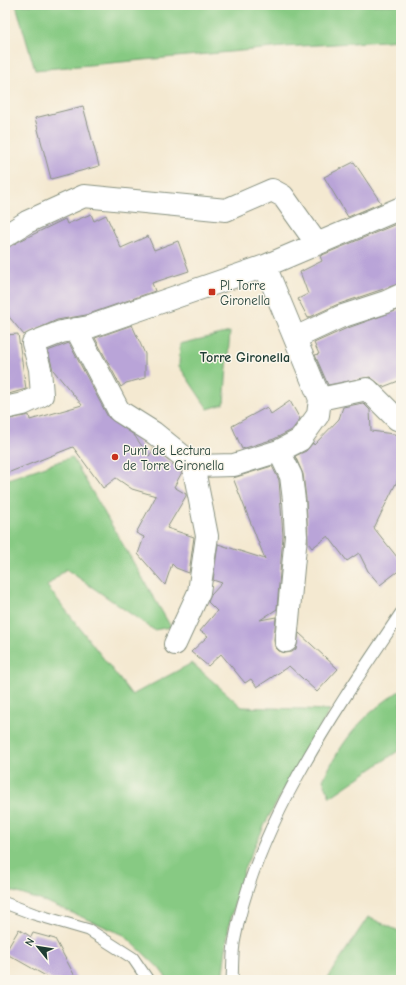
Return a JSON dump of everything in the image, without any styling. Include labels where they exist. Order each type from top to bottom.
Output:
[{"type":"street","points":[[5,236],[26,222],[84,196],[226,210],[272,190],[283,196],[317,244]]},
{"type":"street","points":[[5,408],[23,404],[42,395],[40,369],[33,343],[61,332],[89,327],[265,266],[401,208]]},
{"type":"street","points":[[76,329],[120,411],[154,433],[195,466],[234,465],[279,451],[300,440],[318,416],[320,399],[265,266]]},
{"type":"street","points":[[295,338],[340,317],[386,302],[401,295]]},
{"type":"street","points":[[320,399],[367,389],[397,419],[401,420]]},
{"type":"street","points":[[279,451],[291,476],[296,536],[286,641]]},
{"type":"street","points":[[176,644],[199,592],[207,536],[195,475],[195,466]]},
{"type":"lane","points":[[232,980],[236,932],[244,901],[264,845],[299,770],[401,613]]},
{"type":"lane","points":[[5,902],[34,914],[89,930],[133,958],[148,980]]},
{"type":"green space","points":[[16,5],[401,5],[401,40],[284,47],[35,70]]},
{"type":"green space","points":[[230,332],[224,404],[208,409],[179,366],[180,344]]},
{"type":"green space","points":[[72,457],[171,627],[154,630],[66,569],[47,586],[132,695],[192,663],[242,707],[330,710],[268,818],[244,869],[229,925],[222,980],[168,980],[159,968],[124,935],[49,903],[5,889],[5,480]]},
{"type":"green space","points":[[401,690],[401,749],[330,797],[323,780],[338,752],[364,719],[387,699]]},
{"type":"green space","points":[[368,917],[401,932],[401,980],[326,980]]},
{"type":"building","points":[[83,106],[99,166],[51,179],[35,118]]},
{"type":"building","points":[[354,162],[381,203],[348,217],[324,177]]},
{"type":"building","points":[[91,214],[94,221],[106,215],[121,248],[148,236],[154,250],[178,241],[189,271],[152,283],[155,291],[86,315],[57,320],[24,335],[5,312],[5,248],[65,219],[67,224]]},
{"type":"building","points":[[401,222],[401,283],[336,305],[308,318],[298,299],[308,294],[300,272],[322,261],[320,256]]},
{"type":"building","points":[[401,309],[401,380],[383,387],[370,377],[328,385],[315,355],[319,354],[314,343],[345,329]]},
{"type":"building","points":[[132,325],[145,354],[145,378],[126,383],[121,387],[95,338]]},
{"type":"building","points":[[18,334],[26,389],[5,395],[5,335]]},
{"type":"building","points":[[69,343],[108,417],[134,435],[149,456],[154,449],[182,472],[174,487],[186,494],[186,496],[167,528],[194,537],[189,573],[176,568],[172,564],[165,585],[138,554],[144,537],[136,533],[156,496],[132,489],[116,478],[103,488],[73,447],[5,474],[5,420],[29,415],[30,420],[82,405],[53,370],[48,351]]},
{"type":"building","points":[[290,401],[300,419],[292,430],[274,439],[242,449],[232,426],[267,407],[271,414]]},
{"type":"building","points":[[363,403],[370,410],[371,431],[401,435],[401,473],[374,528],[401,562],[401,569],[380,585],[368,571],[359,553],[347,561],[328,536],[312,548],[308,543],[303,474],[295,456],[306,451],[313,443],[314,445],[339,419],[343,407]]},
{"type":"building","points":[[272,466],[279,480],[283,536],[277,609],[260,620],[276,617],[274,640],[275,647],[279,651],[285,653],[292,652],[296,649],[299,633],[338,669],[317,692],[289,666],[257,687],[251,679],[245,683],[221,654],[208,666],[191,652],[208,636],[200,631],[217,611],[208,602],[211,595],[222,583],[213,580],[218,544],[265,559],[233,478]]},
{"type":"building","points":[[19,929],[31,937],[33,933],[55,939],[77,980],[53,980],[5,953]]},
{"type":"place","name":"Pl. Torre Gironella","points":[[212,292]]},
{"type":"place","name":"Punt de Lectura de Torre Gironella","points":[[115,457]]},
{"type":"district","name":"Torre Gironella","points":[[245,357]]}]
